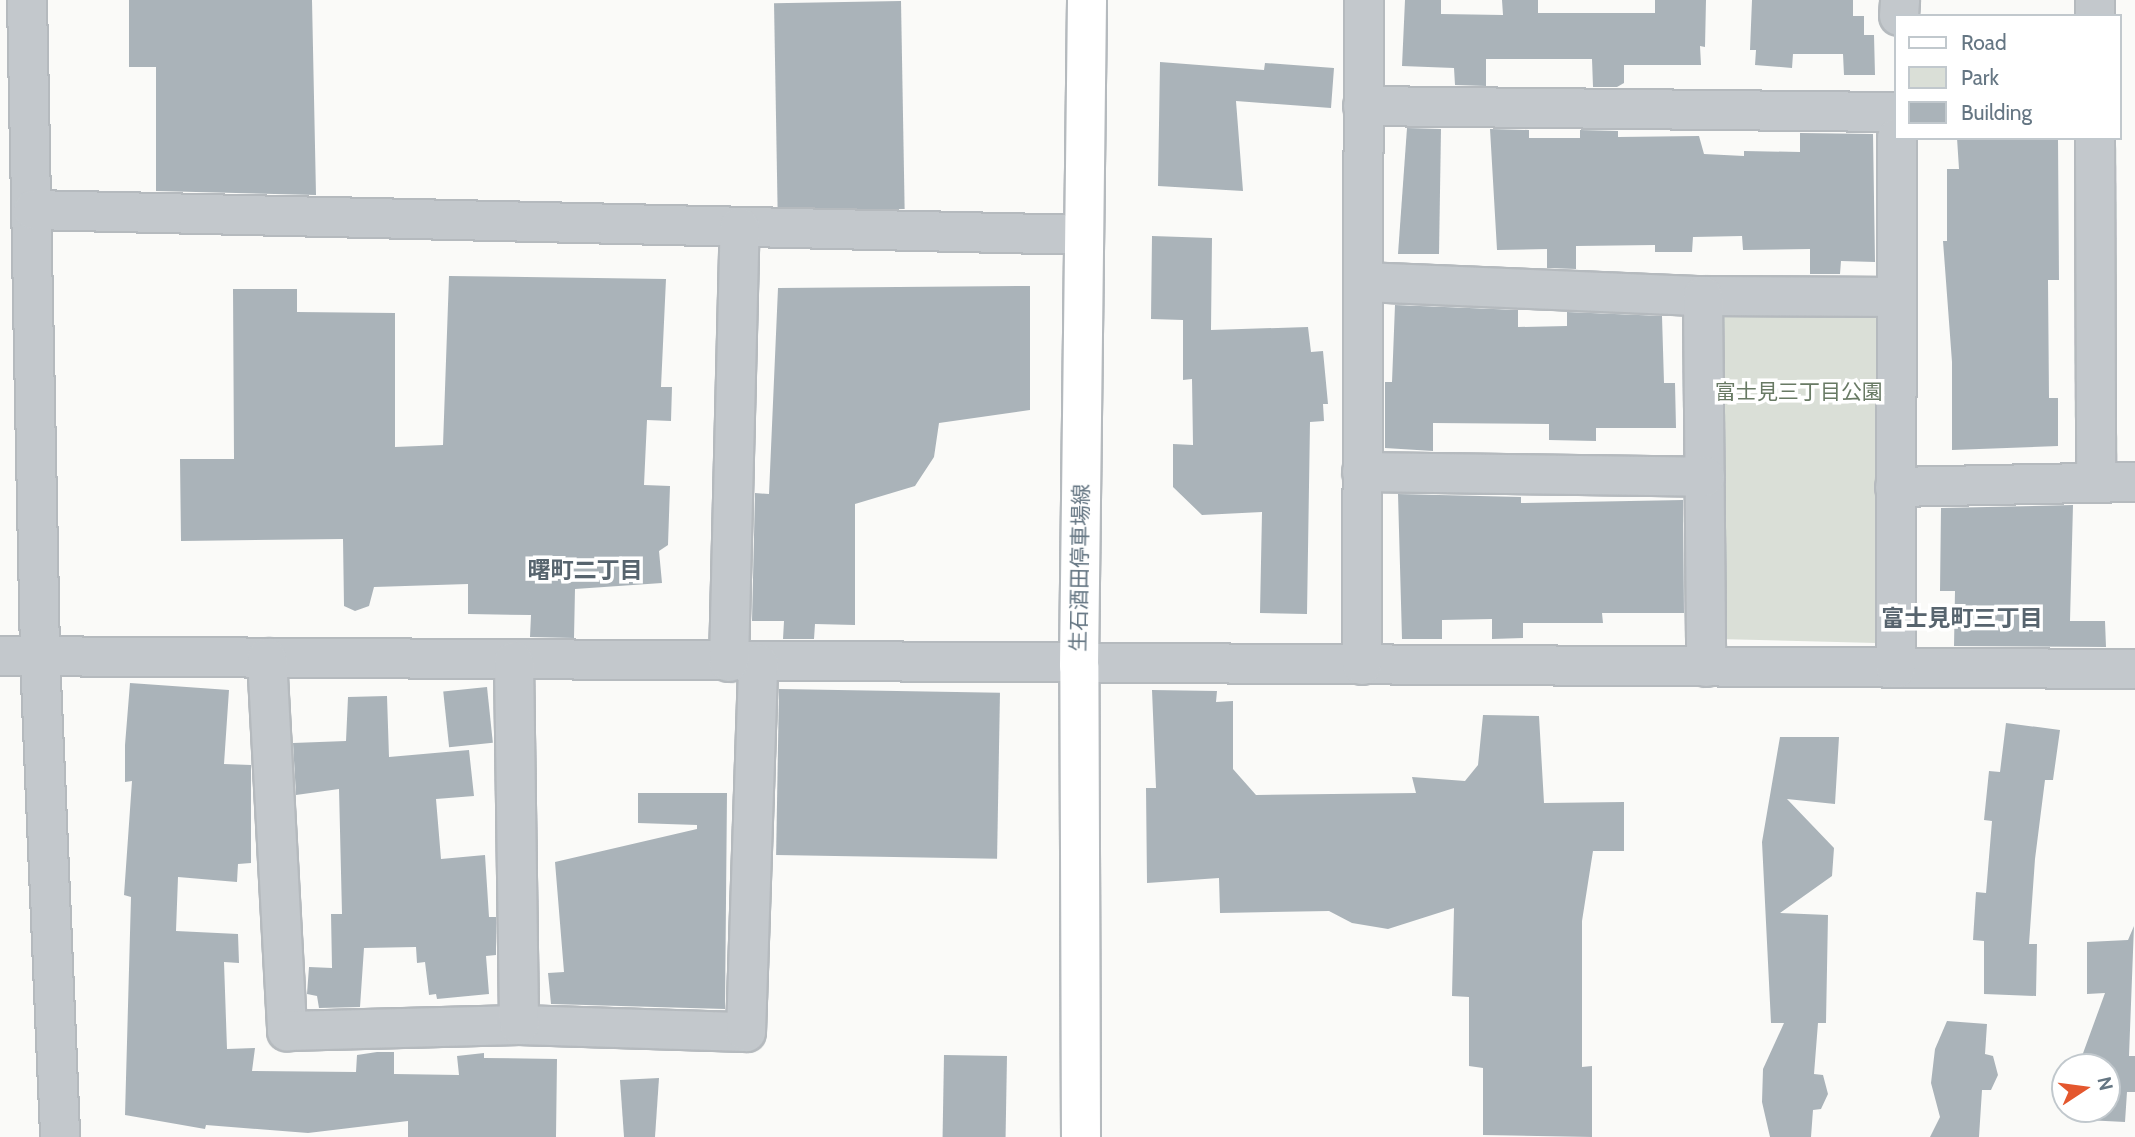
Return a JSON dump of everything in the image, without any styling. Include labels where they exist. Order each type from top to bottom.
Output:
[{"type":"main road","name":"生石酒田停車場線","points":[[1081,1137],[1079,666],[1087,0]]},
{"type":"street","points":[[27,0],[40,656],[60,1137]]},
{"type":"street","points":[[1362,665],[1364,0]]},
{"type":"street","points":[[1363,106],[1894,112]]},
{"type":"street","points":[[1896,668],[1898,140]]},
{"type":"street","points":[[2095,140],[2096,482]]},
{"type":"street","points":[[33,210],[1083,235]]},
{"type":"street","points":[[267,658],[287,1031],[519,1025],[746,1032],[740,227]]},
{"type":"street","points":[[1363,282],[1703,296],[1896,297]]},
{"type":"street","points":[[1703,296],[1706,667]]},
{"type":"street","points":[[1362,472],[1705,477]]},
{"type":"street","points":[[1895,487],[2135,482]]},
{"type":"street","points":[[0,656],[1079,666],[2135,669]]},
{"type":"street","points":[[514,660],[519,1025]]},
{"type":"green space","name":"富士見三丁目公園","points":[[1733,307],[1870,311],[1883,327],[1876,643],[1718,639],[1718,323]]},
{"type":"building","points":[[129,0],[312,0],[316,195],[156,191],[156,67],[129,67]]},
{"type":"building","points":[[1405,0],[1441,0],[1441,14],[1503,15],[1502,0],[1538,0],[1538,13],[1655,13],[1655,0],[1706,0],[1705,47],[1700,46],[1701,65],[1624,65],[1624,83],[1617,87],[1593,87],[1592,59],[1486,59],[1486,86],[1455,85],[1454,68],[1402,66]]},
{"type":"building","points":[[1752,0],[1853,0],[1853,16],[1864,16],[1864,35],[1874,35],[1875,75],[1844,75],[1843,54],[1793,54],[1792,68],[1755,65],[1756,50],[1750,50]]},
{"type":"building","points":[[901,1],[905,209],[778,211],[774,3]]},
{"type":"building","points":[[1160,62],[1264,70],[1265,63],[1334,68],[1331,108],[1236,101],[1243,191],[1158,186]]},
{"type":"building","points":[[1407,128],[1441,129],[1439,254],[1398,254]]},
{"type":"building","points":[[1490,129],[1529,130],[1529,138],[1580,138],[1580,130],[1618,131],[1618,137],[1699,136],[1704,154],[1744,156],[1744,151],[1800,152],[1800,133],[1873,134],[1875,262],[1841,261],[1840,274],[1810,274],[1810,249],[1743,250],[1742,236],[1693,237],[1692,252],[1655,252],[1655,245],[1576,246],[1576,269],[1547,268],[1547,249],[1497,250]]},
{"type":"building","points":[[1957,140],[2058,140],[2059,280],[2048,280],[2049,398],[2058,398],[2058,446],[1952,450],[1952,362],[1943,241],[1947,241],[1947,169],[1959,169]]},
{"type":"building","points":[[1152,236],[1212,238],[1211,330],[1308,327],[1311,352],[1323,351],[1328,404],[1323,404],[1324,421],[1310,422],[1307,614],[1260,613],[1262,512],[1202,515],[1173,487],[1173,444],[1193,445],[1192,379],[1183,380],[1183,320],[1151,319]]},
{"type":"building","points":[[449,276],[666,279],[661,387],[672,387],[671,421],[647,420],[644,485],[670,486],[668,545],[659,551],[662,583],[575,589],[574,638],[530,637],[531,615],[468,614],[468,584],[374,587],[369,606],[355,611],[344,606],[343,539],[181,541],[180,459],[234,459],[233,289],[297,289],[297,312],[395,313],[395,447],[443,445]]},
{"type":"building","points":[[1030,286],[1030,410],[939,423],[934,457],[915,486],[855,504],[855,625],[815,624],[814,639],[783,639],[784,621],[752,621],[755,493],[769,494],[778,288]]},
{"type":"building","points":[[1395,305],[1518,310],[1518,327],[1567,326],[1567,312],[1662,316],[1664,383],[1675,383],[1676,428],[1596,428],[1596,441],[1549,440],[1549,424],[1433,423],[1433,451],[1385,448],[1385,382],[1392,382]]},
{"type":"building","points":[[1398,494],[1521,497],[1521,503],[1683,500],[1684,613],[1602,613],[1603,623],[1523,623],[1523,638],[1492,639],[1492,619],[1442,620],[1442,639],[1402,639]]},
{"type":"building","points":[[2073,505],[2070,621],[2105,621],[2106,647],[1954,646],[1955,591],[1940,591],[1941,508]]},
{"type":"building","points":[[130,683],[229,690],[224,764],[251,765],[251,863],[238,864],[237,882],[178,877],[176,931],[238,934],[239,963],[224,962],[227,1049],[255,1048],[252,1071],[356,1072],[357,1055],[377,1052],[394,1052],[394,1074],[459,1075],[457,1056],[484,1053],[484,1058],[557,1059],[556,1137],[408,1137],[408,1121],[308,1133],[206,1125],[205,1129],[125,1115],[131,897],[124,895],[132,781],[125,782],[125,745]]},
{"type":"building","points":[[487,687],[493,743],[449,747],[443,692]]},
{"type":"building","points":[[779,689],[1000,693],[997,859],[776,855]]},
{"type":"building","points":[[1152,690],[1217,691],[1216,702],[1233,701],[1233,769],[1256,795],[1416,793],[1412,777],[1465,781],[1478,765],[1483,715],[1539,716],[1544,803],[1624,802],[1624,851],[1593,851],[1582,921],[1582,1067],[1592,1066],[1592,1137],[1483,1135],[1483,1068],[1469,1066],[1469,997],[1452,996],[1454,908],[1388,929],[1352,923],[1329,911],[1220,913],[1219,878],[1147,883],[1146,788],[1156,788]]},
{"type":"building","points":[[387,696],[389,757],[469,750],[474,796],[436,799],[441,859],[485,855],[489,917],[496,917],[496,955],[486,956],[489,994],[437,999],[436,994],[429,995],[425,962],[417,963],[416,947],[364,948],[360,1007],[319,1008],[317,996],[307,994],[309,967],[332,968],[331,914],[342,914],[339,789],[296,795],[293,743],[346,741],[348,697]]},
{"type":"building","points":[[2006,723],[2060,730],[2053,780],[2045,780],[2035,859],[2029,944],[2037,944],[2036,996],[1984,994],[1984,941],[1973,940],[1976,892],[1986,893],[1992,821],[1984,820],[1989,771],[2000,772]]},
{"type":"building","points":[[1780,737],[1839,737],[1835,804],[1787,799],[1834,848],[1832,876],[1780,913],[1828,915],[1826,1023],[1818,1023],[1814,1074],[1823,1075],[1828,1094],[1821,1109],[1813,1110],[1811,1137],[1770,1137],[1762,1102],[1763,1069],[1784,1023],[1771,1023],[1762,842]]},
{"type":"building","points":[[638,793],[727,793],[725,1009],[551,1004],[548,973],[564,972],[555,862],[697,829],[697,825],[638,823]]},
{"type":"building","points":[[2134,926],[2129,1056],[2135,1056],[2135,1092],[2127,1092],[2125,1122],[2121,1122],[2121,1053],[2083,1053],[2105,993],[2087,994],[2087,942],[2128,940]]},
{"type":"building","points":[[1947,1021],[1987,1024],[1985,1054],[1993,1056],[1998,1075],[1991,1090],[1982,1090],[1979,1137],[1930,1137],[1940,1117],[1931,1083],[1935,1049]]},
{"type":"building","points":[[944,1055],[1007,1056],[1006,1137],[943,1137]]},
{"type":"building","points":[[659,1078],[655,1137],[624,1137],[620,1080]]},
{"type":"district","name":"曙町二丁目","points":[[585,570]]},
{"type":"district","name":"富士見町三丁目","points":[[1962,618]]}]
